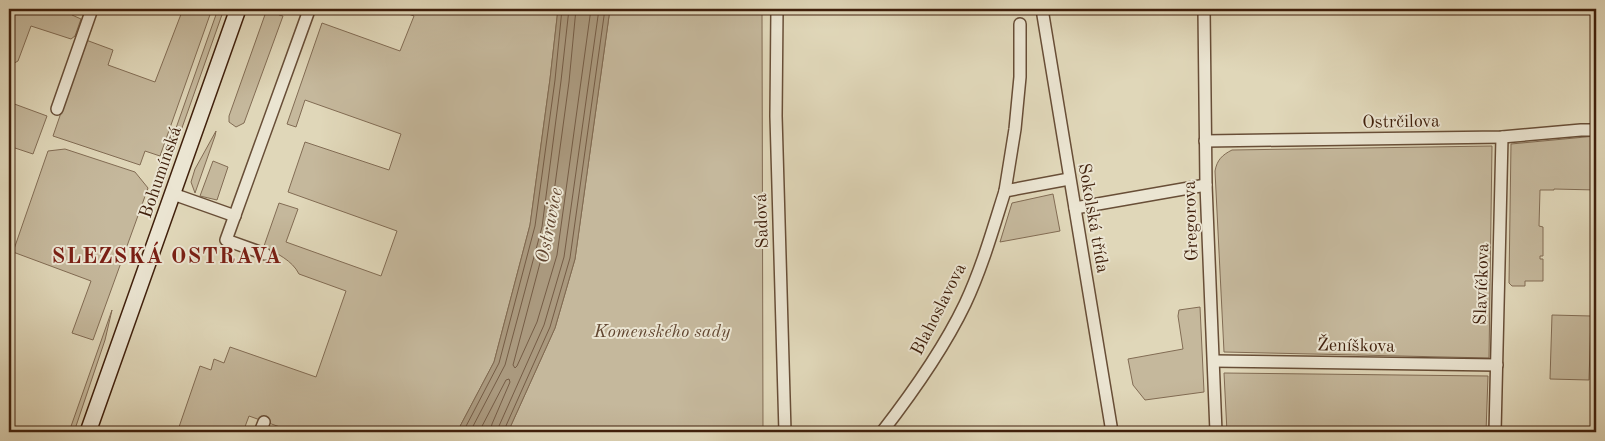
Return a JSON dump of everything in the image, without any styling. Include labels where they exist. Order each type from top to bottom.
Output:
[{"type":"main road","name":"Bohumínská","points":[[88,432],[238,9]]},
{"type":"street","points":[[57,109],[92,9]]},
{"type":"street","name":"Sadová","points":[[776,9],[776,116],[785,432]]},
{"type":"street","name":"Sokolská třída","points":[[1042,9],[1112,432]]},
{"type":"street","name":"Gregorova","points":[[1204,9],[1206,185],[1216,432]]},
{"type":"street","points":[[265,254],[226,240],[308,13]]},
{"type":"street","name":"Blahoslavova","points":[[882,432],[933,362],[965,304],[987,248],[1005,192],[1020,77],[1020,24]]},
{"type":"street","name":"Ostrčilova","points":[[1205,141],[1502,137],[1596,130]]},
{"type":"street","name":"Slavíčkova","points":[[1495,432],[1502,137]]},
{"type":"street","points":[[1005,192],[1069,180]]},
{"type":"street","points":[[1075,208],[1206,185]]},
{"type":"street","points":[[173,194],[235,216]]},
{"type":"street","name":"Ženíškova","points":[[1214,361],[1497,365]]},
{"type":"green space","points":[[9,9],[74,9],[72,15],[81,19],[75,36],[71,39],[31,26],[18,61],[9,66]]},
{"type":"green space","points":[[183,9],[212,9],[160,156],[145,151],[140,165],[53,136],[86,40],[113,50],[108,65],[155,82]]},
{"type":"green space","points":[[218,9],[224,9],[160,190],[145,216]]},
{"type":"green space","points":[[267,9],[281,9],[279,15],[283,16],[244,123],[236,127],[229,122],[229,116]]},
{"type":"green space","points":[[395,9],[558,9],[530,225],[494,362],[457,432],[294,432],[249,416],[243,432],[194,432],[179,427],[200,366],[211,370],[214,359],[224,363],[230,347],[316,377],[346,291],[299,274],[288,261],[264,246],[279,203],[298,209],[286,242],[381,276],[397,231],[288,192],[305,142],[389,170],[401,134],[305,100],[296,127],[287,124],[322,23],[400,51],[414,16]]},
{"type":"green space","name":"Komenského sady","points":[[610,9],[762,9],[763,432],[508,432],[555,328],[575,259]]},
{"type":"green space","points":[[9,102],[47,116],[33,154],[9,146]]},
{"type":"green space","points":[[216,131],[195,193],[191,182],[195,169]]},
{"type":"green space","points":[[1596,136],[1596,190],[1540,190],[1539,226],[1543,227],[1543,256],[1540,256],[1540,259],[1543,259],[1543,281],[1525,281],[1525,286],[1512,286],[1509,283],[1511,144]]},
{"type":"green space","points":[[1492,146],[1489,358],[1224,352],[1215,171],[1220,158],[1225,154],[1232,150]]},
{"type":"green space","points":[[65,149],[135,172],[148,188],[93,340],[72,333],[91,281],[13,252],[48,151]]},
{"type":"green space","points":[[213,161],[228,167],[217,200],[200,196]]},
{"type":"green space","points":[[1053,194],[1060,231],[1000,242],[1012,203]]},
{"type":"green space","points":[[1200,307],[1204,392],[1145,400],[1133,385],[1128,359],[1183,349],[1178,316],[1179,310]]},
{"type":"green space","points":[[112,310],[105,340],[74,432],[69,432]]},
{"type":"green space","points":[[1552,315],[1591,316],[1589,380],[1550,379]]},
{"type":"green space","points":[[1224,373],[1488,376],[1486,432],[1227,432]]},
{"type":"water","name":"Ostravice","points":[[558,9],[610,9],[575,259],[555,328],[508,432],[457,432],[494,362],[530,225]]},
{"type":"district","name":"SLEZSKÁ OSTRAVA","points":[[167,255]]}]
